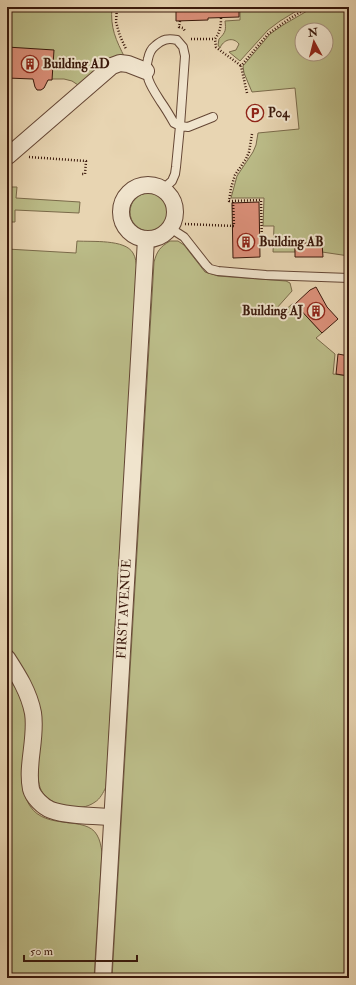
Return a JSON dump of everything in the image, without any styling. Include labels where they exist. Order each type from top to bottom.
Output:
[{"type":"street","points":[[8,156],[112,66],[120,63],[128,64],[146,71]]},
{"type":"street","points":[[152,186],[162,190],[168,195],[174,205],[175,212],[171,225],[163,235],[159,237],[146,239],[132,234],[124,224],[121,216],[121,208],[124,200],[130,193],[140,187],[152,186]]},
{"type":"street","name":"FIRST AVENUE","points":[[103,978],[146,239]]},
{"type":"street","points":[[7,658],[19,676],[33,712],[34,728],[30,774],[32,790],[38,801],[50,810],[65,814],[112,817]]},
{"type":"lane","points":[[162,190],[172,181],[175,174],[180,126],[184,56],[183,47],[178,40],[169,39],[160,42],[153,48],[149,55],[146,71],[151,87],[174,123],[180,126],[188,127],[213,117]]},
{"type":"lane","points":[[171,225],[184,237],[210,269],[266,275],[349,278]]},
{"type":"path","points":[[117,7],[116,22],[128,54]]},
{"type":"path","points":[[241,66],[268,34],[309,7]]},
{"type":"path","points":[[221,18],[219,33],[215,39],[216,47],[241,66],[247,92]]},
{"type":"path","points":[[180,21],[179,27],[183,28],[190,40],[215,39]]},
{"type":"path","points":[[252,134],[249,152],[235,175],[229,201],[261,200],[262,246]]},
{"type":"path","points":[[8,156],[86,161],[85,174],[81,174]]},
{"type":"path","points":[[171,225],[234,226],[233,201]]},
{"type":"green space","points":[[7,7],[112,7],[114,34],[125,58],[78,85],[72,81],[64,79],[52,79],[7,47]]},
{"type":"green space","points":[[240,7],[303,7],[268,30],[240,61],[229,52],[236,50],[239,44],[237,42],[234,40],[228,40],[221,45],[220,48],[218,45],[219,39],[225,31],[225,21],[240,20]]},
{"type":"green space","points":[[314,7],[349,7],[349,256],[322,252],[322,243],[295,243],[295,252],[273,252],[274,226],[263,226],[264,198],[231,198],[237,176],[253,152],[258,133],[299,129],[295,88],[252,92],[244,73],[243,66],[270,34]]},
{"type":"green space","points":[[11,187],[17,187],[16,198],[80,202],[79,213],[15,210],[15,222],[9,222]]},
{"type":"green space","points":[[145,193],[153,193],[163,198],[167,205],[167,219],[163,226],[153,231],[145,231],[135,226],[133,223],[130,216],[130,208],[135,198],[138,196]]},
{"type":"green space","points":[[77,241],[108,242],[123,245],[133,253],[137,268],[106,787],[103,794],[95,802],[75,808],[60,805],[54,802],[43,793],[40,788],[24,671],[7,646],[7,249],[76,253]]},
{"type":"green space","points":[[170,241],[178,241],[184,245],[205,272],[218,276],[286,281],[290,283],[292,291],[276,309],[281,314],[292,304],[295,304],[322,333],[316,338],[335,354],[333,374],[349,376],[349,978],[112,978],[154,262],[159,250]]},
{"type":"green space","points":[[7,672],[14,684],[25,711],[27,728],[22,781],[23,790],[30,806],[37,814],[46,818],[92,829],[99,839],[102,852],[94,978],[7,978]]},
{"type":"building","points":[[176,7],[239,7],[239,17],[176,21]]},
{"type":"building","name":"Building AD","points":[[7,47],[54,50],[52,80],[48,80],[44,88],[41,90],[37,90],[33,79],[7,78]]},
{"type":"building","name":"Building AB","points":[[259,202],[260,257],[233,258],[232,203]]},
{"type":"building","points":[[295,243],[322,243],[323,257],[295,257]]},
{"type":"building","name":"Building AJ","points":[[316,287],[327,307],[338,319],[322,333],[295,304],[310,290]]},
{"type":"building","points":[[338,354],[349,356],[349,376],[336,374]]},
{"type":"place","name":"Building AD","points":[[30,64]]},
{"type":"place","name":"P04","points":[[255,113]]},
{"type":"place","name":"Building AB","points":[[246,242]]},
{"type":"place","name":"Building AJ","points":[[316,311]]}]
